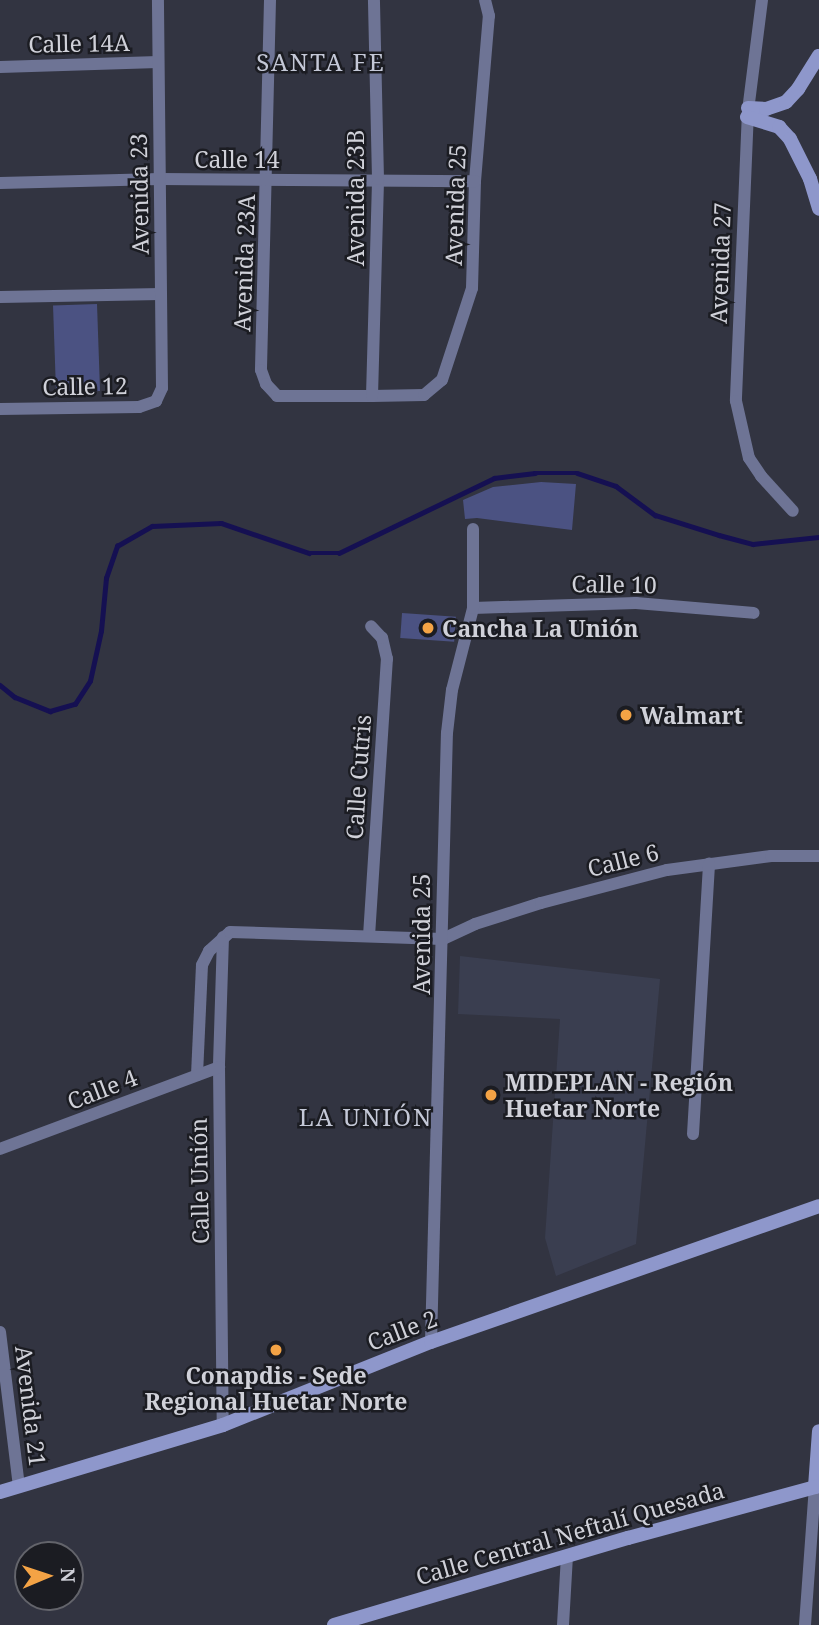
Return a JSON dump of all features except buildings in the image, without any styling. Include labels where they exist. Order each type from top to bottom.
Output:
[{"type":"main road","points":[[748,113],[786,102],[819,57]]},
{"type":"main road","points":[[748,113],[779,127],[790,139],[810,179],[819,209]]},
{"type":"main road","name":"Calle 2","points":[[0,1492],[223,1425],[431,1342],[819,1206]]},
{"type":"main road","points":[[817,1486],[819,1431]]},
{"type":"main road","name":"Calle Central Neftalí Quesada","points":[[334,1625],[817,1486]]},
{"type":"street","name":"Avenida 23","points":[[158,0],[162,388]]},
{"type":"street","name":"Avenida 23A","points":[[270,0],[268,180],[261,370],[265,384],[277,396],[372,396]]},
{"type":"street","name":"Avenida 23B","points":[[372,396],[377,179],[374,0]]},
{"type":"street","name":"Avenida 27","points":[[762,0],[748,113],[737,417],[749,458],[761,476],[793,511]]},
{"type":"street","name":"Avenida 25","points":[[372,396],[424,395],[442,380],[472,288],[475,181],[487,2]]},
{"type":"street","name":"Calle 14A","points":[[0,66],[158,62]]},
{"type":"street","name":"Calle 14","points":[[0,183],[160,179],[475,181]]},
{"type":"street","points":[[0,297],[161,294]]},
{"type":"street","name":"Calle 12","points":[[0,409],[139,407],[156,401],[162,388]]},
{"type":"street","name":"Avenida 25","points":[[431,1342],[443,939],[440,915],[447,733],[452,690],[473,608],[473,529]]},
{"type":"street","name":"Calle 10","points":[[473,608],[636,603],[754,612]]},
{"type":"street","name":"Calle Cutris","points":[[369,936],[387,659],[382,638],[371,626]]},
{"type":"street","name":"Calle 6","points":[[443,939],[475,924],[541,903],[667,870],[771,856],[819,856]]},
{"type":"street","points":[[693,1134],[709,863]]},
{"type":"street","points":[[197,1075],[202,965],[209,951],[223,937],[237,931],[443,939]]},
{"type":"street","name":"Calle Unión","points":[[223,937],[219,1067],[223,1425]]},
{"type":"street","name":"Calle 4","points":[[0,1149],[219,1067]]},
{"type":"street","name":"Avenida 21","points":[[0,1332],[19,1486]]},
{"type":"street","points":[[805,1625],[817,1486]]},
{"type":"street","points":[[563,1625],[568,1556]]},
{"type":"shaded area","points":[[97,304],[100,391],[56,392],[53,306]]},
{"type":"shaded area","points":[[541,482],[576,484],[572,530],[477,518],[465,519],[463,500],[493,487]]},
{"type":"shaded area","name":"Cancha La Unión","points":[[402,613],[456,617],[454,642],[400,638]]},
{"type":"shaded area","points":[[460,956],[660,979],[636,1244],[556,1276],[545,1238],[560,1019],[458,1014]]},
{"type":"waterway","points":[[0,685],[15,697],[50,711],[75,704],[90,681],[101,631],[106,578],[117,546],[152,526],[221,523],[309,553],[339,553],[494,478],[535,473],[577,473],[616,486],[655,515],[753,544],[819,537]]},
{"type":"place","name":"Cancha La Unión","points":[[428,628]]},
{"type":"place","name":"Walmart","points":[[626,715]]},
{"type":"place","name":"MIDEPLAN - Región Huetar Norte","points":[[491,1095]]},
{"type":"place","name":"Conapdis - Sede Regional Huetar Norte","points":[[276,1350]]},
{"type":"district","name":"SANTA FE","points":[[321,62]]},
{"type":"district","name":"LA UNIÓN","points":[[366,1117]]}]
